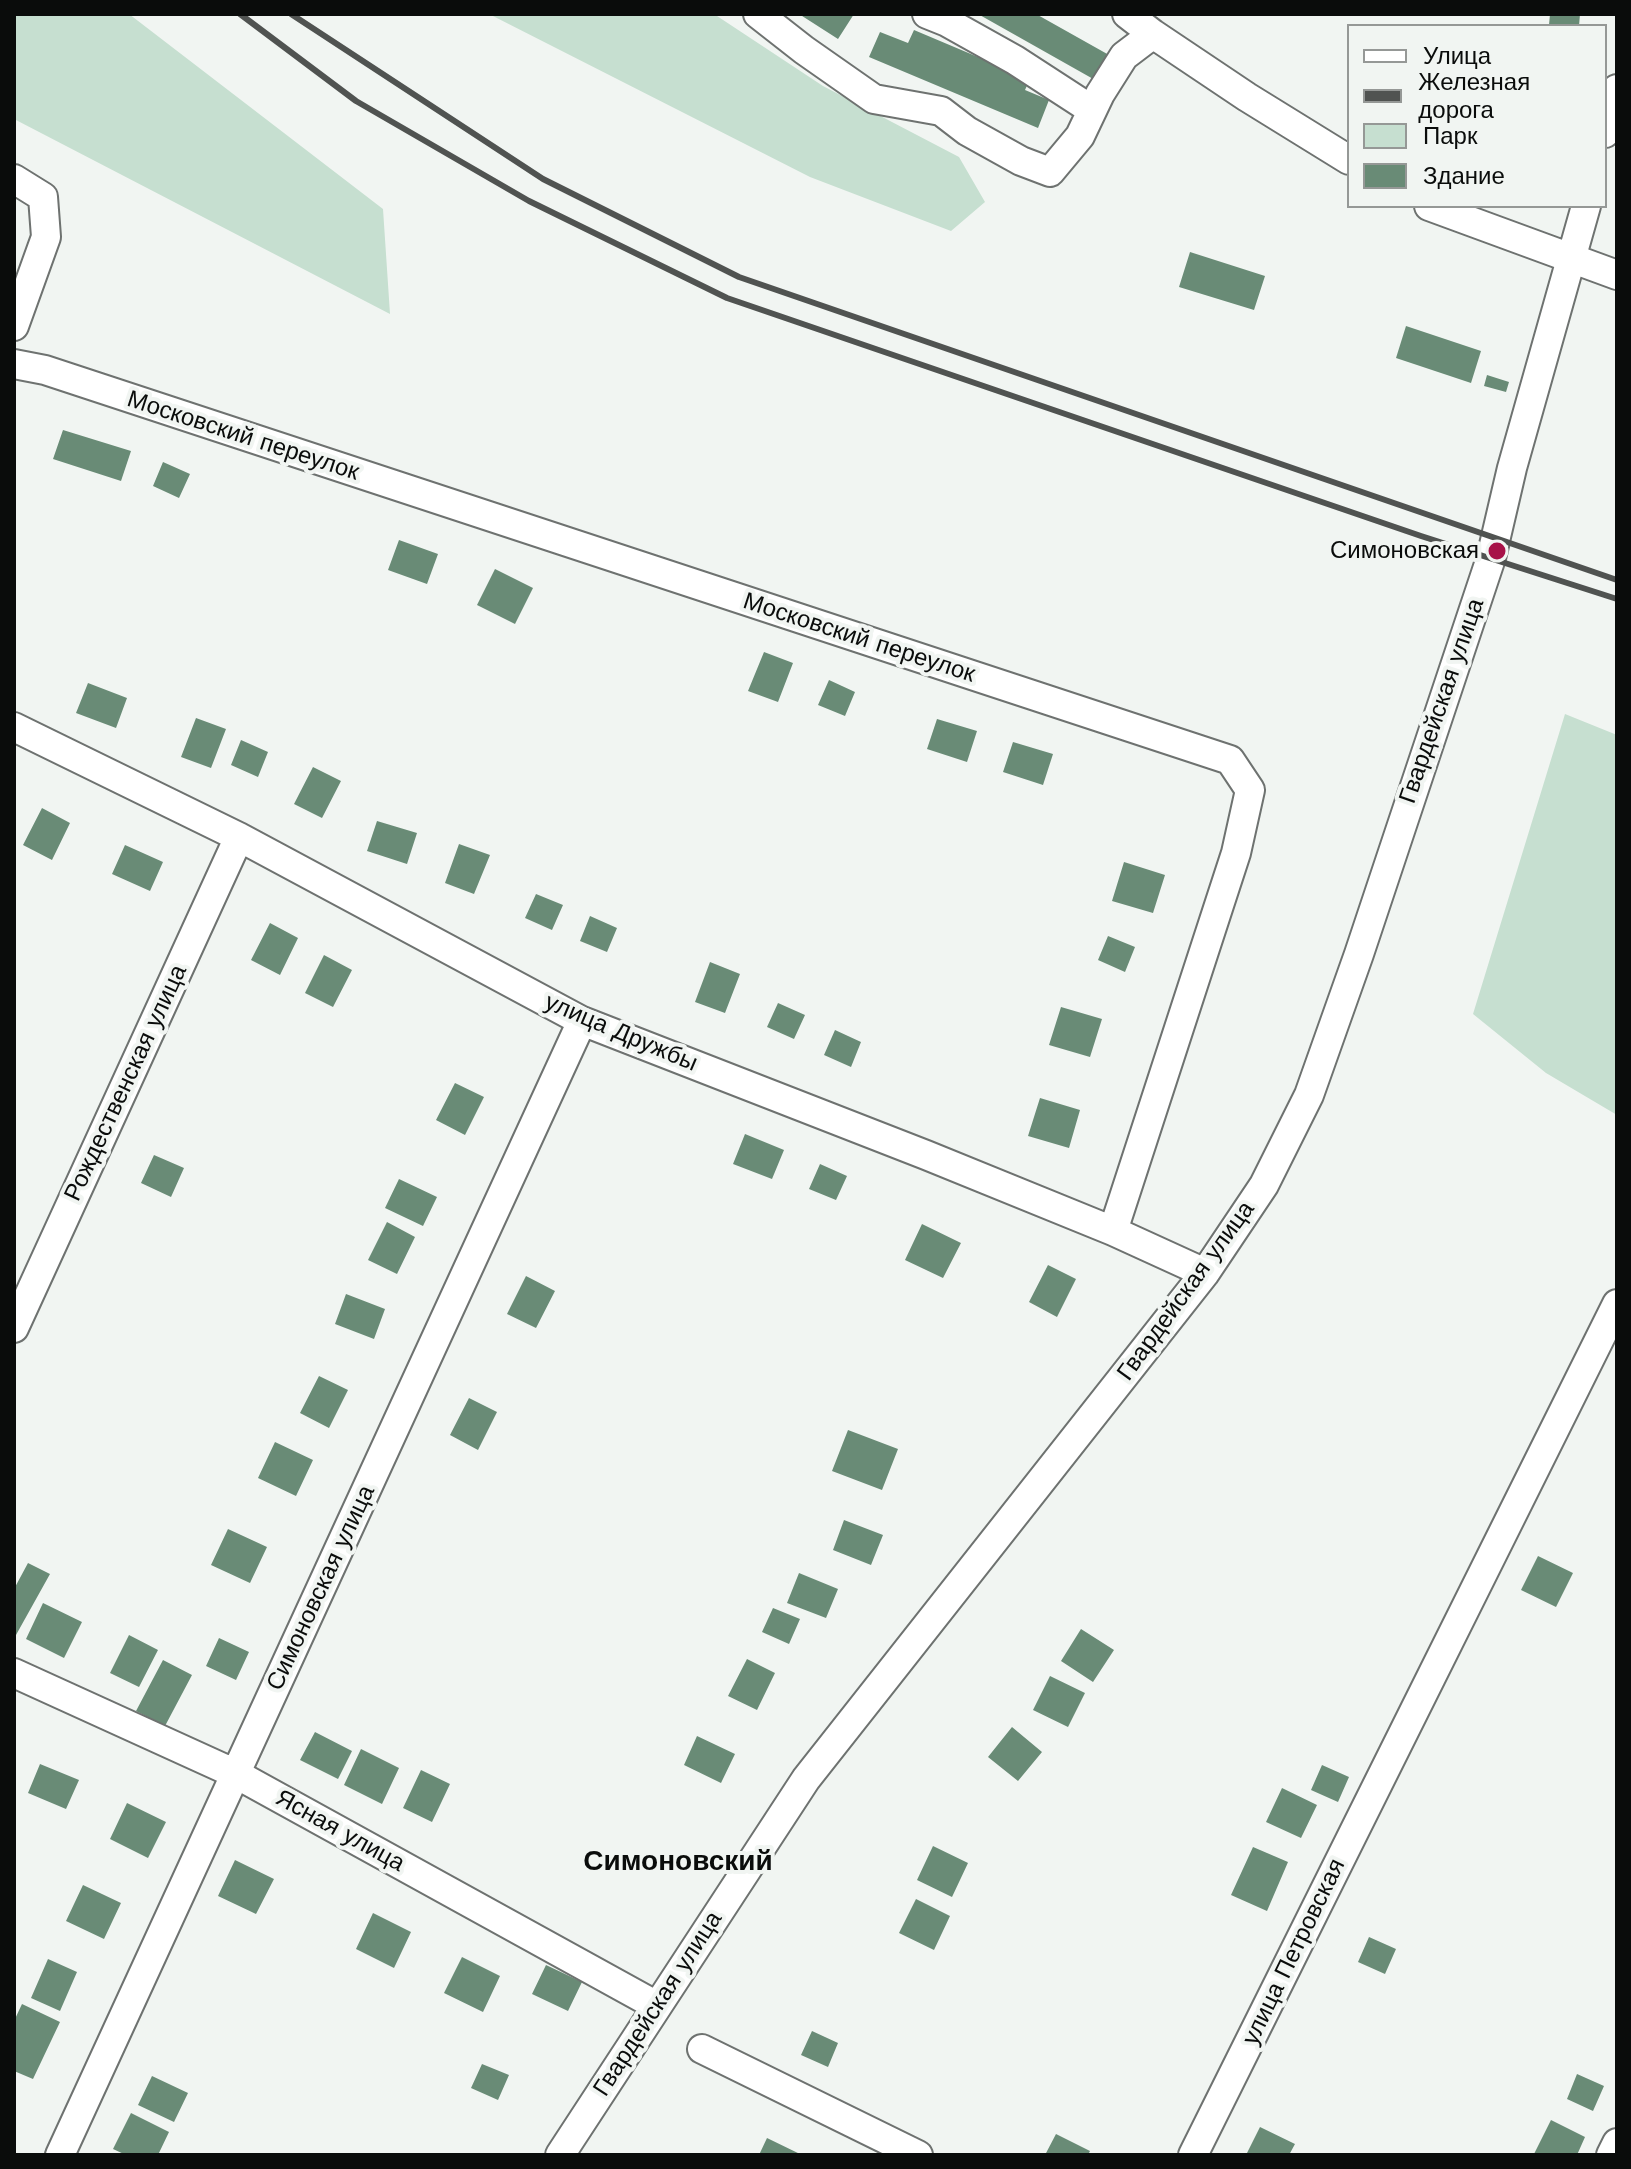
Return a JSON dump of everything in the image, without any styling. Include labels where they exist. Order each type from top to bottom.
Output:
[{"type":"street","points":[[758,14],[874,99],[941,111],[967,131],[1021,161],[1050,172],[1080,136],[1124,56],[1153,34]]},
{"type":"street","points":[[927,14],[1015,60],[1092,110]]},
{"type":"street","points":[[1127,14],[1153,34],[1347,159]]},
{"type":"street","points":[[1607,126],[1617,89]]},
{"type":"street","points":[[14,179],[43,197],[46,237],[14,326]]},
{"type":"street","points":[[1435,208],[1617,275]]},
{"type":"street","name":"Гвардейская улица","points":[[560,2155],[806,1779],[1205,1273],[1264,1185],[1309,1095],[1491,558],[1512,468],[1585,208]]},
{"type":"street","name":"Московский переулок","points":[[14,364],[45,370],[1230,760],[1250,790],[1236,853],[1113,1231]]},
{"type":"street","name":"улица Дружбы","points":[[14,727],[239,837],[582,1021],[1113,1231],[1205,1273]]},
{"type":"street","name":"Рождественская улица","points":[[14,1328],[239,837]]},
{"type":"street","name":"Симоновская улица","points":[[60,2155],[582,1021]]},
{"type":"street","name":"улица Петровская","points":[[1193,2155],[1617,1304]]},
{"type":"street","name":"Ясная улица","points":[[14,1673],[236,1774],[657,2006]]},
{"type":"street","points":[[702,2049],[918,2155]]},
{"type":"street","points":[[1611,2155],[1617,2143]]},
{"type":"green space","points":[[14,14],[129,14],[383,209],[390,314],[14,119]]},
{"type":"green space","points":[[489,14],[714,14],[823,86],[959,157],[985,202],[951,231],[810,177]]},
{"type":"green space","points":[[1565,714],[1617,735],[1617,1115],[1546,1073],[1473,1014]]},
{"type":"building","points":[[799,14],[854,14],[838,39]]},
{"type":"building","points":[[978,14],[1036,14],[1109,55],[1095,80]]},
{"type":"building","points":[[1550,14],[1580,14],[1579,24],[1549,24]]},
{"type":"building","points":[[914,30],[1030,79],[1025,90],[1049,100],[1038,128],[869,57],[880,32],[908,43]]},
{"type":"building","points":[[1190,252],[1265,276],[1254,310],[1179,287]]},
{"type":"building","points":[[1406,326],[1481,351],[1471,383],[1396,358]]},
{"type":"building","points":[[1487,375],[1509,382],[1506,392],[1484,386]]},
{"type":"building","points":[[63,430],[131,451],[121,481],[53,459]]},
{"type":"building","points":[[163,462],[190,474],[179,498],[153,486]]},
{"type":"building","points":[[399,540],[438,554],[427,584],[388,570]]},
{"type":"building","points":[[495,569],[533,588],[515,624],[477,605]]},
{"type":"building","points":[[764,652],[793,663],[778,702],[748,691]]},
{"type":"building","points":[[829,680],[855,692],[845,716],[818,705]]},
{"type":"building","points":[[88,683],[127,698],[116,728],[76,713]]},
{"type":"building","points":[[196,718],[226,729],[211,768],[181,757]]},
{"type":"building","points":[[937,719],[977,731],[967,762],[927,749]]},
{"type":"building","points":[[241,740],[268,752],[258,777],[231,765]]},
{"type":"building","points":[[1013,742],[1053,754],[1043,785],[1003,772]]},
{"type":"building","points":[[313,767],[341,781],[322,818],[294,804]]},
{"type":"building","points":[[42,808],[70,823],[52,860],[23,845]]},
{"type":"building","points":[[377,821],[417,833],[407,864],[367,851]]},
{"type":"building","points":[[459,844],[490,855],[474,894],[445,883]]},
{"type":"building","points":[[125,845],[163,862],[150,891],[112,874]]},
{"type":"building","points":[[1124,862],[1165,875],[1153,913],[1112,901]]},
{"type":"building","points":[[536,894],[563,905],[552,930],[525,918]]},
{"type":"building","points":[[590,916],[617,928],[607,952],[580,941]]},
{"type":"building","points":[[270,923],[298,938],[280,975],[251,960]]},
{"type":"building","points":[[1108,936],[1135,947],[1125,972],[1098,960]]},
{"type":"building","points":[[324,955],[352,970],[333,1007],[305,993]]},
{"type":"building","points":[[710,962],[740,974],[725,1013],[695,1002]]},
{"type":"building","points":[[778,1003],[805,1015],[794,1039],[767,1027]]},
{"type":"building","points":[[1061,1007],[1102,1019],[1090,1057],[1049,1045]]},
{"type":"building","points":[[835,1030],[861,1042],[851,1067],[824,1055]]},
{"type":"building","points":[[455,1083],[484,1097],[465,1135],[436,1120]]},
{"type":"building","points":[[1040,1098],[1080,1110],[1069,1148],[1028,1136]]},
{"type":"building","points":[[745,1134],[784,1150],[772,1179],[733,1164]]},
{"type":"building","points":[[154,1155],[184,1168],[171,1197],[141,1183]]},
{"type":"building","points":[[820,1164],[847,1176],[836,1200],[809,1189]]},
{"type":"building","points":[[399,1179],[437,1197],[423,1226],[385,1208]]},
{"type":"building","points":[[387,1222],[415,1237],[397,1274],[368,1260]]},
{"type":"building","points":[[922,1224],[961,1243],[943,1278],[905,1260]]},
{"type":"building","points":[[1048,1265],[1076,1279],[1057,1317],[1029,1302]]},
{"type":"building","points":[[526,1276],[555,1291],[536,1328],[507,1314]]},
{"type":"building","points":[[346,1294],[385,1309],[374,1339],[335,1324]]},
{"type":"building","points":[[319,1376],[348,1390],[329,1428],[300,1413]]},
{"type":"building","points":[[469,1398],[497,1412],[478,1450],[450,1435]]},
{"type":"building","points":[[848,1430],[898,1449],[882,1490],[832,1471]]},
{"type":"building","points":[[275,1442],[313,1460],[296,1496],[258,1478]]},
{"type":"building","points":[[844,1520],[883,1535],[871,1565],[833,1550]]},
{"type":"building","points":[[228,1529],[267,1547],[250,1583],[211,1565]]},
{"type":"building","points":[[1538,1556],[1573,1573],[1556,1607],[1521,1590]]},
{"type":"building","points":[[28,1563],[50,1574],[16,1635],[14,1589]]},
{"type":"building","points":[[799,1573],[838,1589],[826,1618],[787,1603]]},
{"type":"building","points":[[43,1603],[82,1622],[64,1658],[26,1639]]},
{"type":"building","points":[[773,1608],[800,1619],[789,1644],[762,1632]]},
{"type":"building","points":[[1081,1629],[1114,1650],[1093,1682],[1061,1661]]},
{"type":"building","points":[[129,1635],[158,1650],[139,1687],[110,1673]]},
{"type":"building","points":[[219,1638],[249,1652],[236,1680],[206,1666]]},
{"type":"building","points":[[747,1659],[775,1673],[757,1710],[728,1696]]},
{"type":"building","points":[[163,1660],[192,1675],[165,1726],[136,1711]]},
{"type":"building","points":[[1050,1676],[1085,1693],[1068,1727],[1033,1710]]},
{"type":"building","points":[[1012,1727],[1042,1752],[1018,1781],[988,1757]]},
{"type":"building","points":[[315,1732],[352,1751],[338,1779],[300,1760]]},
{"type":"building","points":[[697,1736],[735,1754],[721,1783],[684,1765]]},
{"type":"building","points":[[361,1749],[399,1768],[382,1804],[344,1785]]},
{"type":"building","points":[[40,1764],[79,1780],[66,1809],[28,1793]]},
{"type":"building","points":[[1322,1765],[1349,1777],[1338,1802],[1311,1790]]},
{"type":"building","points":[[421,1770],[450,1784],[432,1822],[403,1808]]},
{"type":"building","points":[[1282,1788],[1317,1805],[1301,1838],[1266,1822]]},
{"type":"building","points":[[127,1803],[166,1822],[148,1858],[110,1839]]},
{"type":"building","points":[[933,1846],[968,1863],[952,1897],[917,1880]]},
{"type":"building","points":[[1253,1847],[1288,1862],[1267,1911],[1231,1895]]},
{"type":"building","points":[[235,1860],[274,1879],[256,1914],[218,1896]]},
{"type":"building","points":[[83,1885],[121,1903],[104,1939],[66,1921]]},
{"type":"building","points":[[916,1899],[950,1916],[934,1950],[899,1933]]},
{"type":"building","points":[[373,1913],[411,1932],[394,1968],[356,1949]]},
{"type":"building","points":[[1369,1937],[1396,1949],[1385,1974],[1358,1962]]},
{"type":"building","points":[[462,1957],[500,1976],[483,2012],[444,1993]]},
{"type":"building","points":[[48,1959],[77,1972],[60,2011],[31,1998]]},
{"type":"building","points":[[546,1965],[582,1982],[568,2011],[532,1994]]},
{"type":"building","points":[[22,2004],[60,2022],[33,2079],[14,2071],[14,2021]]},
{"type":"building","points":[[812,2031],[838,2043],[828,2067],[801,2055]]},
{"type":"building","points":[[482,2064],[509,2075],[498,2100],[471,2088]]},
{"type":"building","points":[[1577,2074],[1604,2086],[1593,2111],[1567,2099]]},
{"type":"building","points":[[152,2076],[188,2093],[174,2122],[138,2105]]},
{"type":"building","points":[[131,2113],[169,2132],[158,2155],[126,2155],[113,2149]]},
{"type":"building","points":[[1551,2120],[1585,2137],[1577,2155],[1534,2154]]},
{"type":"building","points":[[1260,2127],[1295,2144],[1289,2155],[1246,2155]]},
{"type":"building","points":[[1056,2134],[1090,2151],[1088,2155],[1045,2155]]},
{"type":"building","points":[[767,2138],[802,2155],[759,2155]]},
{"type":"railway","points":[[240,14],[356,101],[529,201],[727,298],[1421,536],[1617,599]]},
{"type":"railway","points":[[291,14],[543,179],[739,277],[1617,580]]},
{"type":"place","name":"Симоновская","points":[[1497,551]]},
{"type":"district","name":"Симоновский","points":[[678,1862]]}]
